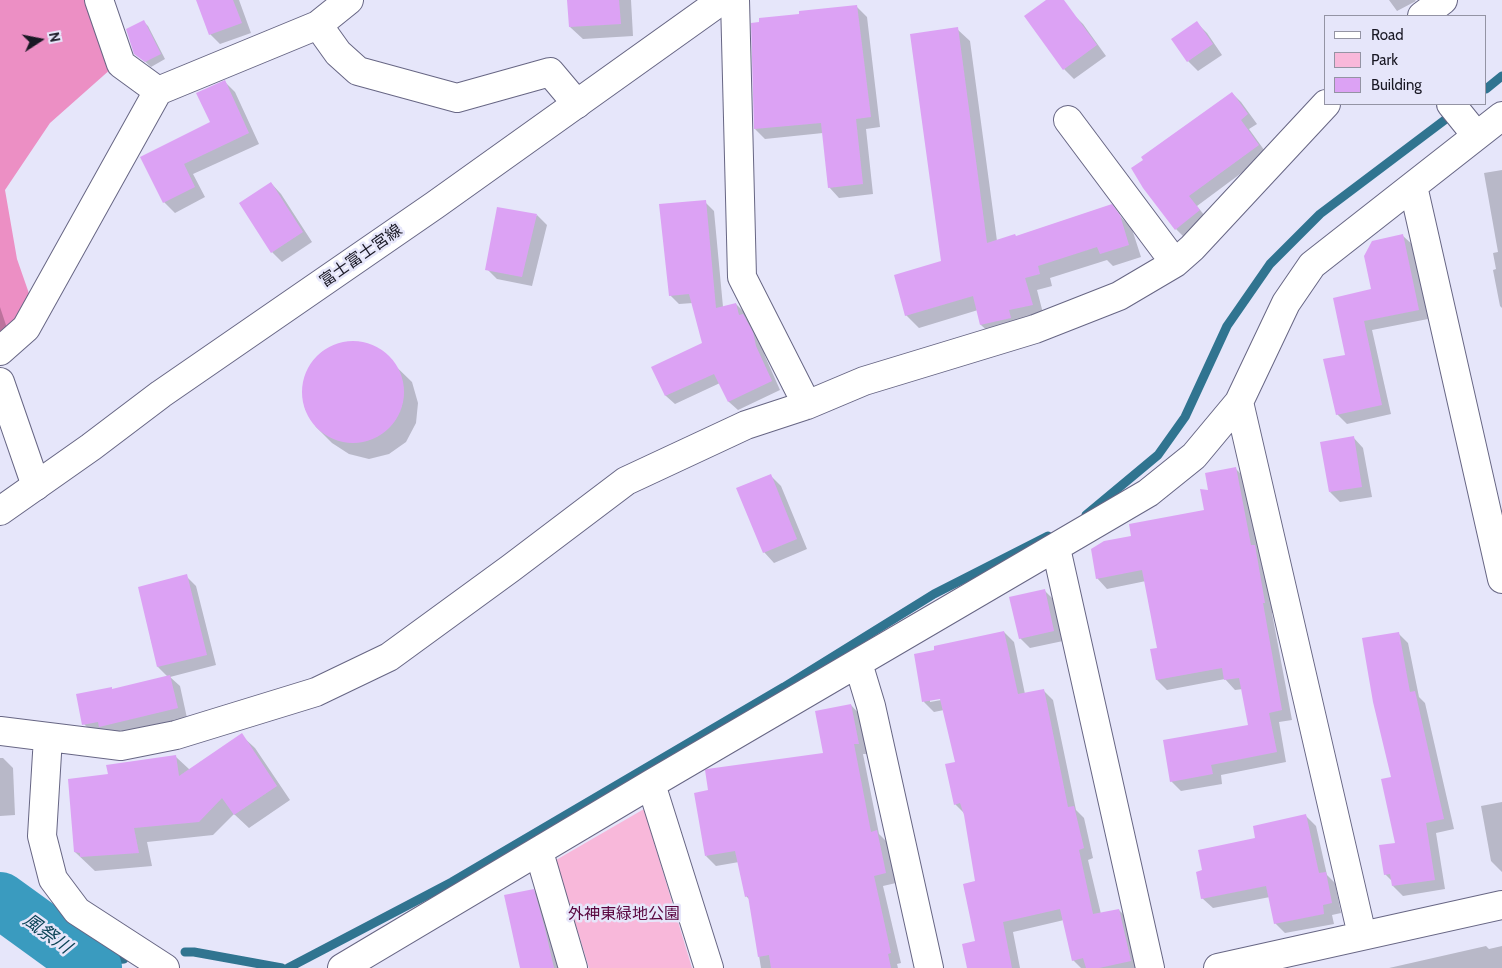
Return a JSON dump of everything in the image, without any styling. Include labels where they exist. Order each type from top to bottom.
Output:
[{"type":"street","points":[[98,0],[121,64],[158,91]]},
{"type":"street","points":[[0,351],[26,328],[158,91],[318,25],[349,0]]},
{"type":"street","name":"富士富士宮線","points":[[0,511],[91,447],[161,394],[435,205],[722,0]]},
{"type":"street","points":[[735,0],[742,277],[807,405]]},
{"type":"street","points":[[1423,15],[1443,0]]},
{"type":"street","points":[[318,25],[338,53],[358,71],[457,98],[550,72],[576,104]]},
{"type":"street","points":[[0,731],[122,746],[176,735],[316,692],[389,657],[626,481],[746,426],[807,405],[864,381],[1043,326],[1119,296],[1175,263],[1192,248],[1325,105]]},
{"type":"street","points":[[1452,105],[1476,135]]},
{"type":"street","points":[[342,968],[651,784],[1148,493],[1194,456],[1239,402],[1286,303],[1312,265],[1502,116]]},
{"type":"street","points":[[1068,120],[1175,263]]},
{"type":"street","points":[[1414,186],[1502,579]]},
{"type":"street","points":[[0,382],[36,486]]},
{"type":"street","points":[[1239,402],[1362,935]]},
{"type":"street","points":[[1056,548],[1150,968]]},
{"type":"street","points":[[858,663],[871,706],[929,968]]},
{"type":"street","points":[[48,737],[42,836],[53,879],[77,911],[152,964]]},
{"type":"street","points":[[651,784],[709,968]]},
{"type":"street","points":[[538,852],[574,968]]},
{"type":"street","points":[[1218,968],[1502,904]]},
{"type":"green space","name":"外神東緑地公園","points":[[644,809],[692,968],[589,968],[556,860]]},
{"type":"shaded area","points":[[0,0],[94,0],[112,68],[50,123],[5,190],[17,259],[33,305],[0,348]]},
{"type":"building","points":[[196,0],[233,0],[242,23],[209,35]]},
{"type":"building","points":[[567,0],[619,0],[621,24],[569,27]]},
{"type":"building","points":[[1046,0],[1064,0],[1097,45],[1063,70],[1024,16]]},
{"type":"building","points":[[857,5],[871,117],[856,119],[863,184],[828,188],[821,123],[754,129],[751,23],[759,22],[759,18],[799,14],[799,11]]},
{"type":"building","points":[[144,20],[161,54],[145,62],[134,54],[126,29]]},
{"type":"building","points":[[1197,21],[1213,44],[1187,62],[1171,39]]},
{"type":"building","points":[[958,27],[987,243],[1015,234],[1016,236],[1112,204],[1120,215],[1129,245],[1100,254],[1097,247],[1038,266],[1040,274],[1025,278],[1033,305],[1009,310],[1011,318],[980,325],[973,296],[905,316],[894,275],[941,261],[910,34]]},
{"type":"building","points":[[225,80],[249,133],[184,164],[195,187],[163,203],[140,157],[210,122],[196,93]]},
{"type":"building","points":[[1232,92],[1248,114],[1241,120],[1259,145],[1189,196],[1200,210],[1175,230],[1143,188],[1131,168],[1143,160],[1141,157]]},
{"type":"building","points":[[271,182],[303,232],[271,253],[239,203]]},
{"type":"building","points":[[706,200],[716,308],[736,303],[739,315],[743,314],[753,332],[756,346],[772,381],[728,402],[714,374],[665,396],[651,367],[702,343],[689,294],[669,296],[659,204]]},
{"type":"building","points":[[497,207],[537,214],[522,277],[485,270]]},
{"type":"building","points":[[1403,234],[1419,310],[1364,321],[1382,405],[1336,415],[1323,359],[1345,355],[1333,298],[1371,289],[1364,256],[1372,241]]},
{"type":"building","points":[[353,341],[372,345],[389,356],[400,373],[404,392],[400,411],[389,428],[372,439],[353,443],[334,439],[317,428],[306,411],[302,392],[306,373],[317,356],[334,345]]},
{"type":"building","points":[[1354,436],[1362,487],[1329,492],[1320,442]]},
{"type":"building","points":[[1236,467],[1251,545],[1255,545],[1282,710],[1269,713],[1277,752],[1211,765],[1213,774],[1170,782],[1163,740],[1248,725],[1239,678],[1224,680],[1222,668],[1156,680],[1150,649],[1157,648],[1142,570],[1096,579],[1091,549],[1104,541],[1131,536],[1129,524],[1204,510],[1200,489],[1208,490],[1205,473]]},
{"type":"building","points":[[771,474],[797,539],[763,553],[736,488]]},
{"type":"building","points":[[187,574],[207,655],[157,667],[138,587]]},
{"type":"building","points":[[1045,589],[1054,631],[1019,639],[1009,597]]},
{"type":"building","points":[[1004,631],[1018,694],[1044,689],[1068,807],[1074,806],[1084,848],[1079,850],[1093,914],[1119,909],[1131,961],[1099,968],[1086,968],[1083,958],[1072,961],[1060,909],[1003,922],[1012,968],[967,968],[962,944],[975,941],[963,884],[975,881],[964,815],[960,803],[954,805],[945,764],[955,762],[940,699],[922,702],[914,654],[934,650],[934,646]]},
{"type":"building","points":[[1399,632],[1410,692],[1415,691],[1444,819],[1426,823],[1435,880],[1392,886],[1390,874],[1384,875],[1379,845],[1395,843],[1381,779],[1391,777],[1373,702],[1362,638]]},
{"type":"building","points":[[170,675],[178,708],[99,727],[98,722],[82,725],[76,694],[112,687],[112,689]]},
{"type":"building","points":[[851,704],[859,744],[854,744],[871,832],[877,830],[886,873],[874,876],[891,953],[888,954],[891,968],[771,968],[769,955],[758,957],[748,896],[745,897],[735,851],[705,856],[694,793],[708,790],[705,770],[707,769],[823,753],[815,711]]},
{"type":"building","points":[[242,733],[277,786],[234,815],[222,798],[199,822],[134,828],[139,853],[80,857],[80,853],[74,852],[68,779],[108,774],[106,765],[176,755],[179,776]]},
{"type":"building","points":[[1306,814],[1319,873],[1326,872],[1332,903],[1323,905],[1324,914],[1274,924],[1266,886],[1201,899],[1196,872],[1202,870],[1198,850],[1255,838],[1253,826]]},
{"type":"building","points":[[534,889],[554,968],[520,968],[504,895]]},
{"type":"waterway","points":[[1487,88],[1502,76]]},
{"type":"waterway","points":[[1086,515],[1158,455],[1185,417],[1227,326],[1270,264],[1320,214],[1454,113]]},
{"type":"waterway","points":[[288,968],[452,882],[784,687],[934,594],[1048,536]]},
{"type":"waterway","name":"風祭川","points":[[0,900],[94,968]]},
{"type":"waterway","points":[[185,952],[282,968]]},
{"type":"waterway","points":[[86,963],[124,959]]}]
